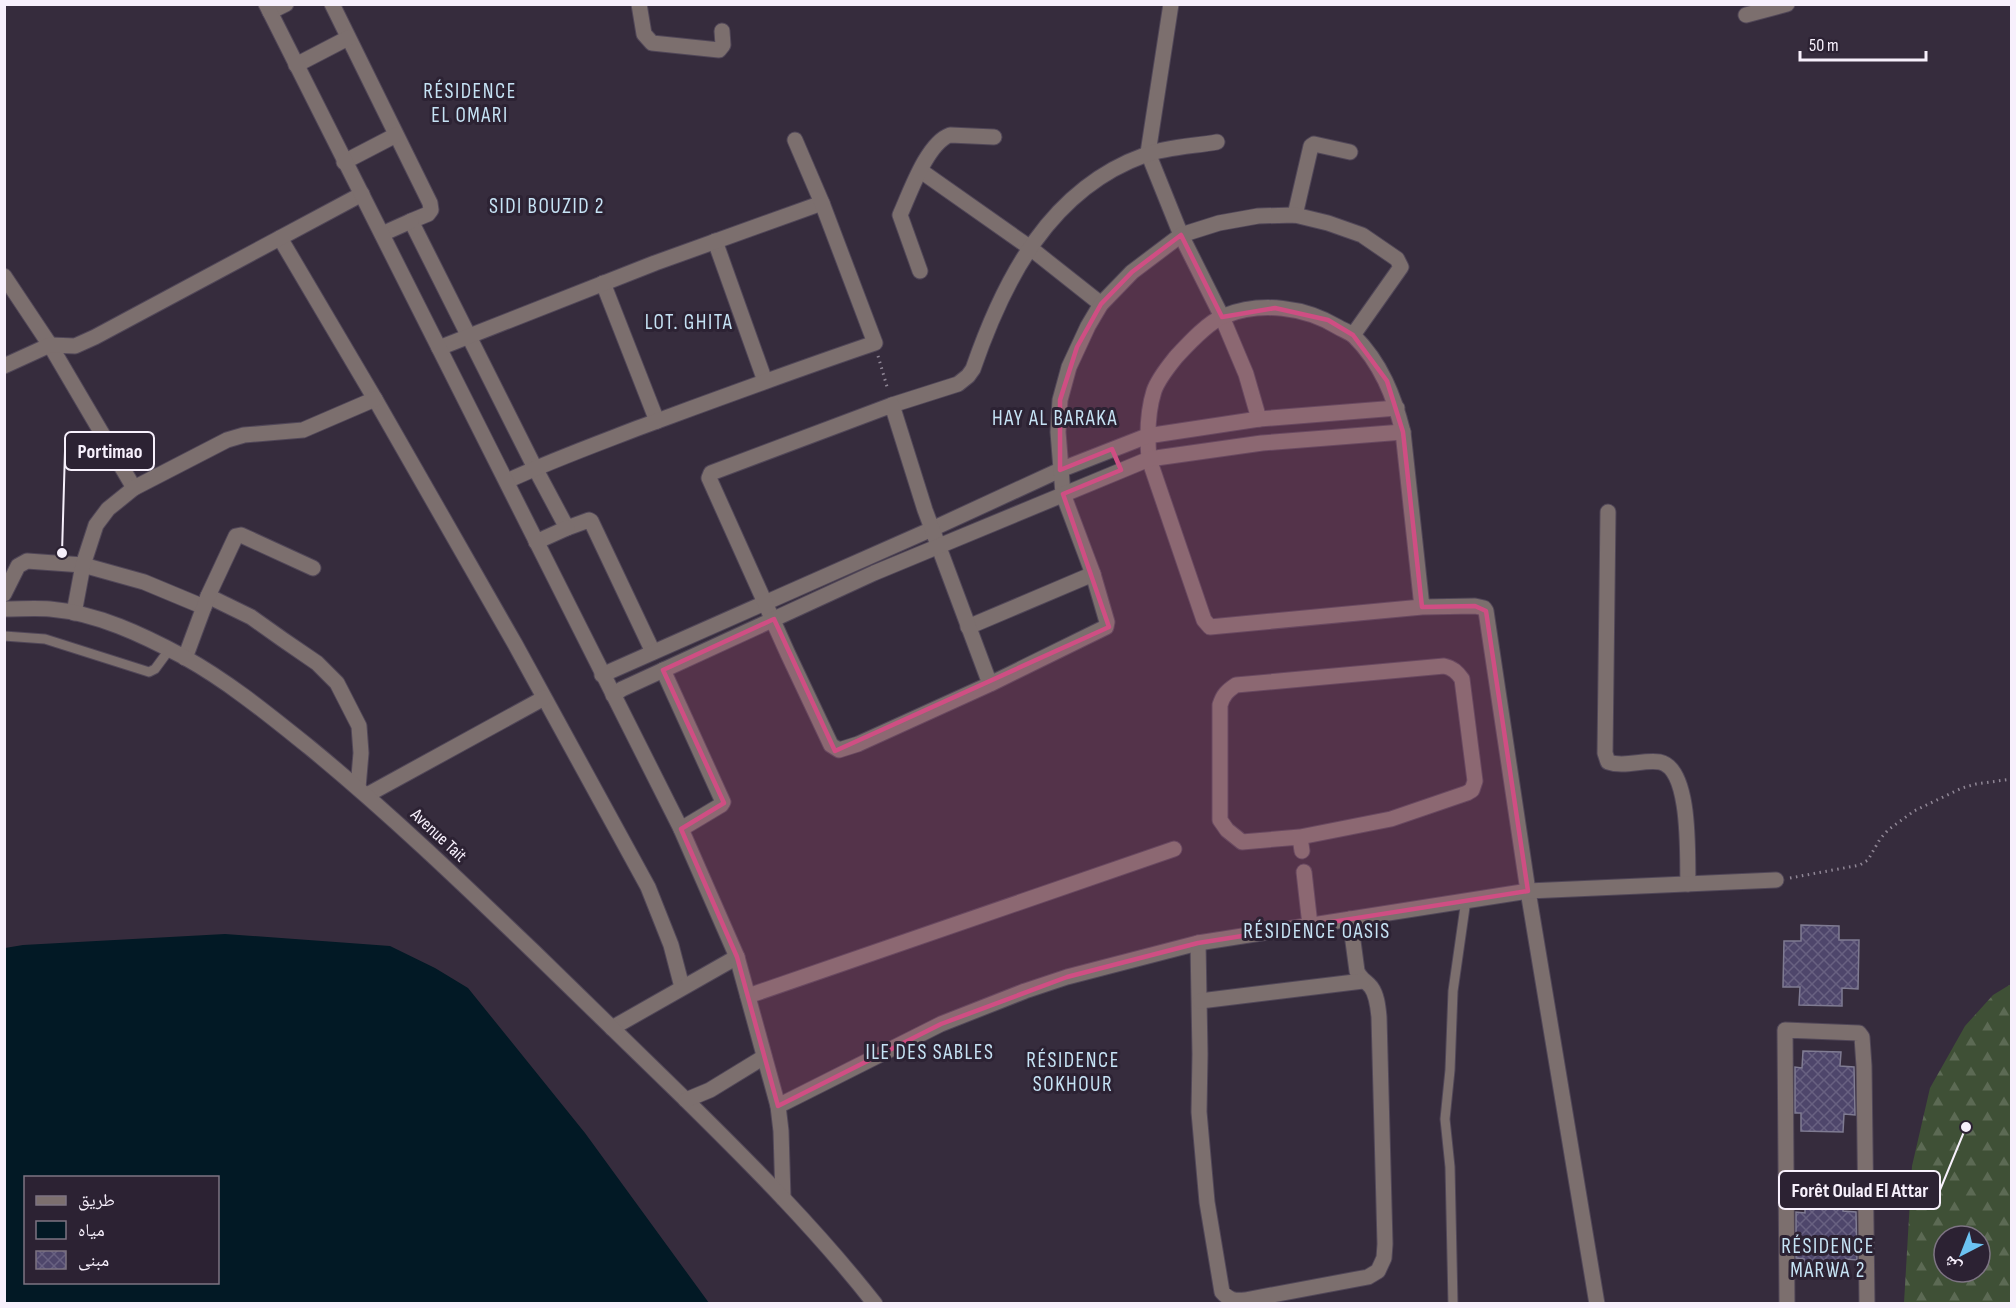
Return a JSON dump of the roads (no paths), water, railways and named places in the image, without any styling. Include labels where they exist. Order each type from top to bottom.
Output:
[{"type":"street","points":[[285,4],[268,8],[681,829],[736,957],[778,1106],[783,1198]]},
{"type":"street","points":[[332,4],[430,203],[431,210],[428,214],[382,234]]},
{"type":"street","points":[[639,4],[644,34],[652,43],[719,50],[723,45],[722,31]]},
{"type":"street","points":[[1171,4],[1148,153],[1181,235],[1222,317],[1246,374],[1259,419]]},
{"type":"street","points":[[1746,15],[1787,4]]},
{"type":"street","points":[[296,65],[348,38]]},
{"type":"street","points":[[344,162],[396,135]]},
{"type":"street","points":[[920,271],[900,215],[934,147],[944,137],[950,135],[994,137]]},
{"type":"street","points":[[507,481],[657,421],[875,343],[822,202],[795,140]]},
{"type":"street","points":[[1217,142],[1148,153],[1117,166],[1094,181],[1056,215],[1029,247],[1002,295],[973,369],[958,384],[892,405],[711,472],[709,478],[831,745],[839,750],[858,744],[990,684],[1106,627],[1107,622],[1093,574],[1063,494],[1058,432],[1060,399],[1077,347],[1101,304],[1132,272],[1181,235],[1219,223],[1257,216],[1295,215],[1328,223],[1362,235],[1400,263],[1400,270],[1353,335]]},
{"type":"street","points":[[1295,215],[1311,146],[1314,144],[1350,152]]},
{"type":"street","points":[[921,171],[1029,247],[1101,304]]},
{"type":"street","points":[[4,366],[50,345],[75,346],[95,338],[362,194]]},
{"type":"street","points":[[439,348],[603,283],[822,202]]},
{"type":"street","points":[[411,221],[567,528]]},
{"type":"street","points":[[280,238],[375,399],[648,887],[671,945],[682,987]]},
{"type":"street","points":[[715,241],[765,381]]},
{"type":"street","points":[[4,276],[50,345],[134,488]]},
{"type":"street","points":[[603,283],[657,421]]},
{"type":"street","points":[[1422,607],[1403,432],[1397,408],[1387,381],[1353,335],[1328,320],[1303,311],[1275,308],[1246,309],[1222,317],[1198,335],[1167,369],[1154,389],[1147,436],[1149,459],[1204,620],[1210,627],[1422,607],[1475,606],[1484,608],[1486,611],[1528,891],[1597,1304]]},
{"type":"street","points":[[75,613],[83,565],[96,525],[102,516],[134,488],[227,440],[244,435],[303,430],[375,399]]},
{"type":"street","points":[[892,405],[909,464],[990,684]]},
{"type":"street","points":[[602,675],[1060,470],[1147,436],[1259,419],[1397,408]]},
{"type":"street","points":[[613,694],[621,688],[939,545],[1149,459],[1262,443],[1403,432]]},
{"type":"street","points":[[1608,512],[1605,753],[1608,762],[1616,765],[1660,762],[1670,768],[1678,779],[1686,812],[1688,884]]},
{"type":"street","points":[[536,542],[567,528],[591,521],[652,652]]},
{"type":"street","points":[[185,658],[206,601],[234,538],[238,534],[313,568]]},
{"type":"street","points":[[4,594],[18,566],[27,561],[83,565],[206,601],[251,617],[317,663],[337,683],[359,726],[362,791],[544,698]]},
{"type":"street","points":[[968,627],[1093,574]]},
{"type":"street","name":"Avenue Tait","points":[[4,609],[51,609],[75,613],[107,622],[185,658],[230,686],[362,791],[455,877],[686,1100],[783,1198],[875,1304]]},
{"type":"street","points":[[1451,667],[1462,679],[1474,781],[1472,790],[1391,819],[1301,844],[1242,842],[1227,831],[1220,820],[1220,705],[1222,697],[1236,685],[1451,667]]},
{"type":"street","points":[[663,670],[723,802],[681,829]]},
{"type":"street","points":[[748,996],[1174,849]]},
{"type":"street","points":[[1304,872],[1310,925]]},
{"type":"street","points":[[778,1106],[941,1024],[1014,995],[1067,977],[1198,943],[1528,891],[1776,880]]},
{"type":"street","points":[[1198,943],[1199,1112],[1207,1202],[1222,1292],[1233,1301],[1245,1300],[1368,1277],[1378,1272],[1381,1265],[1385,1244],[1379,1017],[1374,992],[1357,971],[1350,919]]},
{"type":"street","points":[[612,1028],[736,957]]},
{"type":"street","points":[[1200,1000],[1363,981]]},
{"type":"street","points":[[1787,1304],[1785,1030],[1859,1033],[1862,1037],[1867,1304]]},
{"type":"street","points":[[686,1100],[724,1082],[764,1057]]},
{"type":"lane","points":[[4,636],[45,639],[149,672],[155,669],[169,650]]},
{"type":"lane","points":[[1453,1304],[1450,1167],[1445,1119],[1450,1070],[1453,991],[1466,900]]},
{"type":"water","points":[[225,934],[390,946],[435,968],[468,988],[585,1133],[709,1303],[5,1303],[5,948],[23,945]]},
{"type":"place","name":"Portimao","points":[[62,553]]},
{"type":"place","name":"Forêt Oulad El Attar","points":[[1966,1127]]},
{"type":"district","name":"RÉSIDENCE EL OMARI","points":[[470,103]]},
{"type":"district","name":"SIDI BOUZID 2","points":[[547,206]]},
{"type":"district","name":"LOT. GHITA","points":[[689,322]]},
{"type":"district","name":"HAY AL BARAKA","points":[[1055,418]]},
{"type":"district","name":"RÉSIDENCE OASIS","points":[[1317,931]]},
{"type":"district","name":"ILE DES SABLES","points":[[930,1052]]},
{"type":"district","name":"RÉSIDENCE SOKHOUR","points":[[1073,1072]]},
{"type":"district","name":"RÉSIDENCE MARWA 2","points":[[1828,1258]]}]
